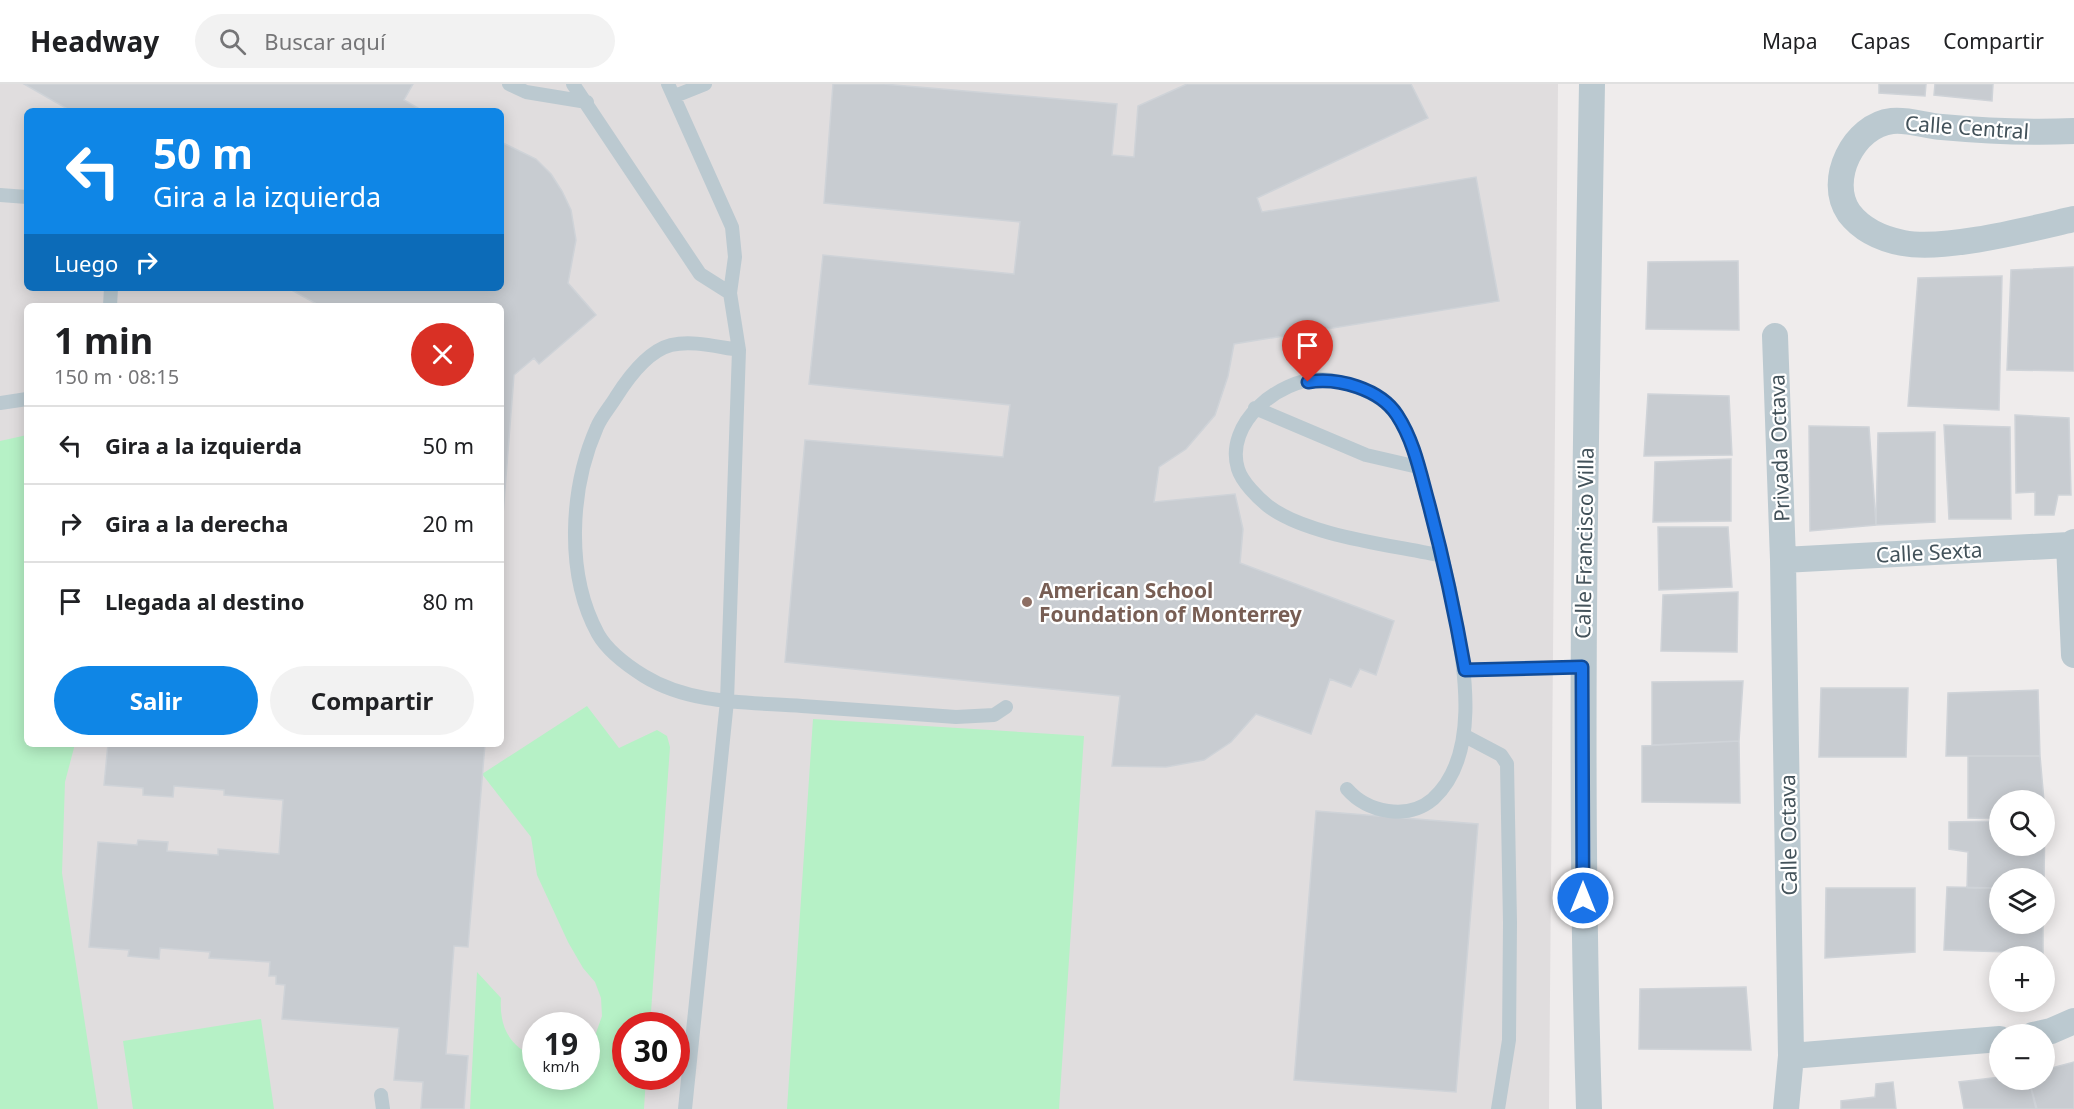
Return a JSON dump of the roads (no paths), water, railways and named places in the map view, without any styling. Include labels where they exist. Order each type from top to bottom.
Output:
[{"type":"street","name":"Calle Francisco Villa","points":[[1589,1109],[1584,944],[1582,667],[1592,84]]},
{"type":"street","name":"Calle Central","points":[[2074,131],[2028,133],[1892,121],[1867,131],[1858,140],[1844,167],[1840,192],[1848,211],[1863,228],[1905,243],[1952,242],[2074,219]]},
{"type":"street","name":"Privada Octava","points":[[1775,336],[1784,560]]},
{"type":"street","name":"Calle Sexta","points":[[1784,560],[2071,544]]},
{"type":"street","points":[[2071,544],[2074,655]]},
{"type":"street","name":"Calle Octava","points":[[1784,560],[1791,1056],[1786,1109]]},
{"type":"street","points":[[2055,1029],[2074,1021]]},
{"type":"street","points":[[1791,1056],[1989,1040]]},
{"type":"lane","points":[[509,84],[526,92],[587,102]]},
{"type":"lane","points":[[573,84],[700,274],[730,293]]},
{"type":"lane","points":[[685,1109],[727,701],[738,350],[730,293],[735,257],[732,227],[672,90],[705,84]]},
{"type":"lane","points":[[0,195],[24,197]]},
{"type":"lane","points":[[738,350],[696,344],[670,345],[654,354],[626,381],[597,427],[581,476],[573,528],[581,581],[598,635],[629,665],[675,692],[727,701],[978,718],[994,715],[1006,707]]},
{"type":"lane","points":[[1347,789],[1366,806],[1383,811],[1420,807],[1433,799],[1457,760],[1465,736],[1465,670],[1442,556],[1418,466],[1397,415],[1387,403],[1370,392],[1321,379],[1295,384],[1275,392],[1255,408],[1237,449],[1239,470],[1268,506],[1292,521],[1325,532],[1442,556]]},
{"type":"lane","points":[[0,403],[24,399]]},
{"type":"lane","points":[[1255,408],[1366,454],[1418,466]]},
{"type":"lane","points":[[1465,670],[1582,667]]},
{"type":"lane","points":[[1465,736],[1501,755],[1507,764],[1510,923],[1509,1040],[1498,1109]]},
{"type":"place","name":"American School Foundation of Monterrey","points":[[1027,602]]}]
